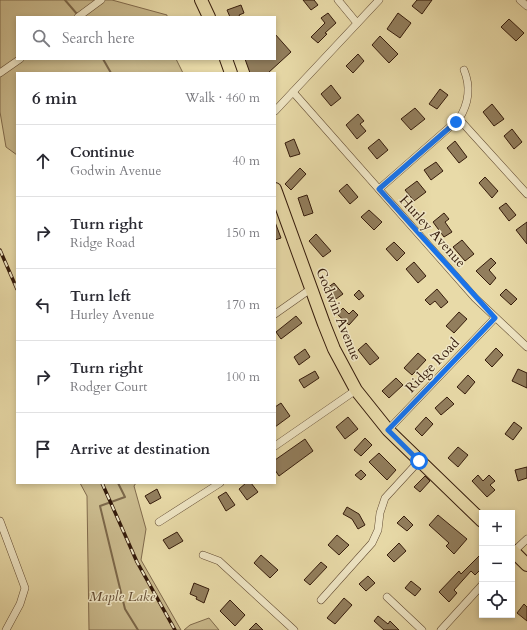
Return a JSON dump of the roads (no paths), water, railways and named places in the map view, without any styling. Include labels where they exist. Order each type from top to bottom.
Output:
[{"type":"main road","points":[[201,0],[209,16]]},
{"type":"main road","points":[[226,60],[231,72]]},
{"type":"main road","name":"Godwin Avenue","points":[[276,192],[334,349],[356,390],[388,430],[479,518]]},
{"type":"main road","points":[[515,553],[527,565]]},
{"type":"street","points":[[79,16],[101,0]]},
{"type":"street","points":[[338,0],[357,23]]},
{"type":"street","points":[[276,110],[379,0]]},
{"type":"street","points":[[520,0],[527,6]]},
{"type":"street","points":[[0,73],[19,60]]},
{"type":"street","points":[[379,189],[459,119],[464,111],[469,93],[464,70]]},
{"type":"street","name":"Hurley Avenue","points":[[293,92],[495,318],[527,347]]},
{"type":"street","points":[[459,119],[527,194]]},
{"type":"street","points":[[276,313],[312,288]]},
{"type":"street","name":"Ridge Road","points":[[388,430],[495,318]]},
{"type":"street","points":[[276,445],[356,390]]},
{"type":"street","points":[[321,600],[372,544],[378,530],[380,513],[385,498],[419,461]]},
{"type":"street","points":[[159,522],[218,484]]},
{"type":"street","points":[[0,521],[24,588],[20,604],[6,630]]},
{"type":"street","points":[[515,549],[527,539]]},
{"type":"street","points":[[203,555],[220,562],[294,630]]},
{"type":"street","points":[[441,630],[479,588]]},
{"type":"street","points":[[387,597],[422,630]]},
{"type":"waterway","points":[[65,0],[77,14]]},
{"type":"waterway","points":[[104,60],[110,72]]},
{"type":"waterway","points":[[118,484],[125,497],[100,506],[125,609],[138,630]]},
{"type":"railway","points":[[0,250],[16,287]]},
{"type":"railway","points":[[102,484],[137,562],[175,630]]},
{"type":"park label","name":"Maple Lake","points":[[122,596]]}]
